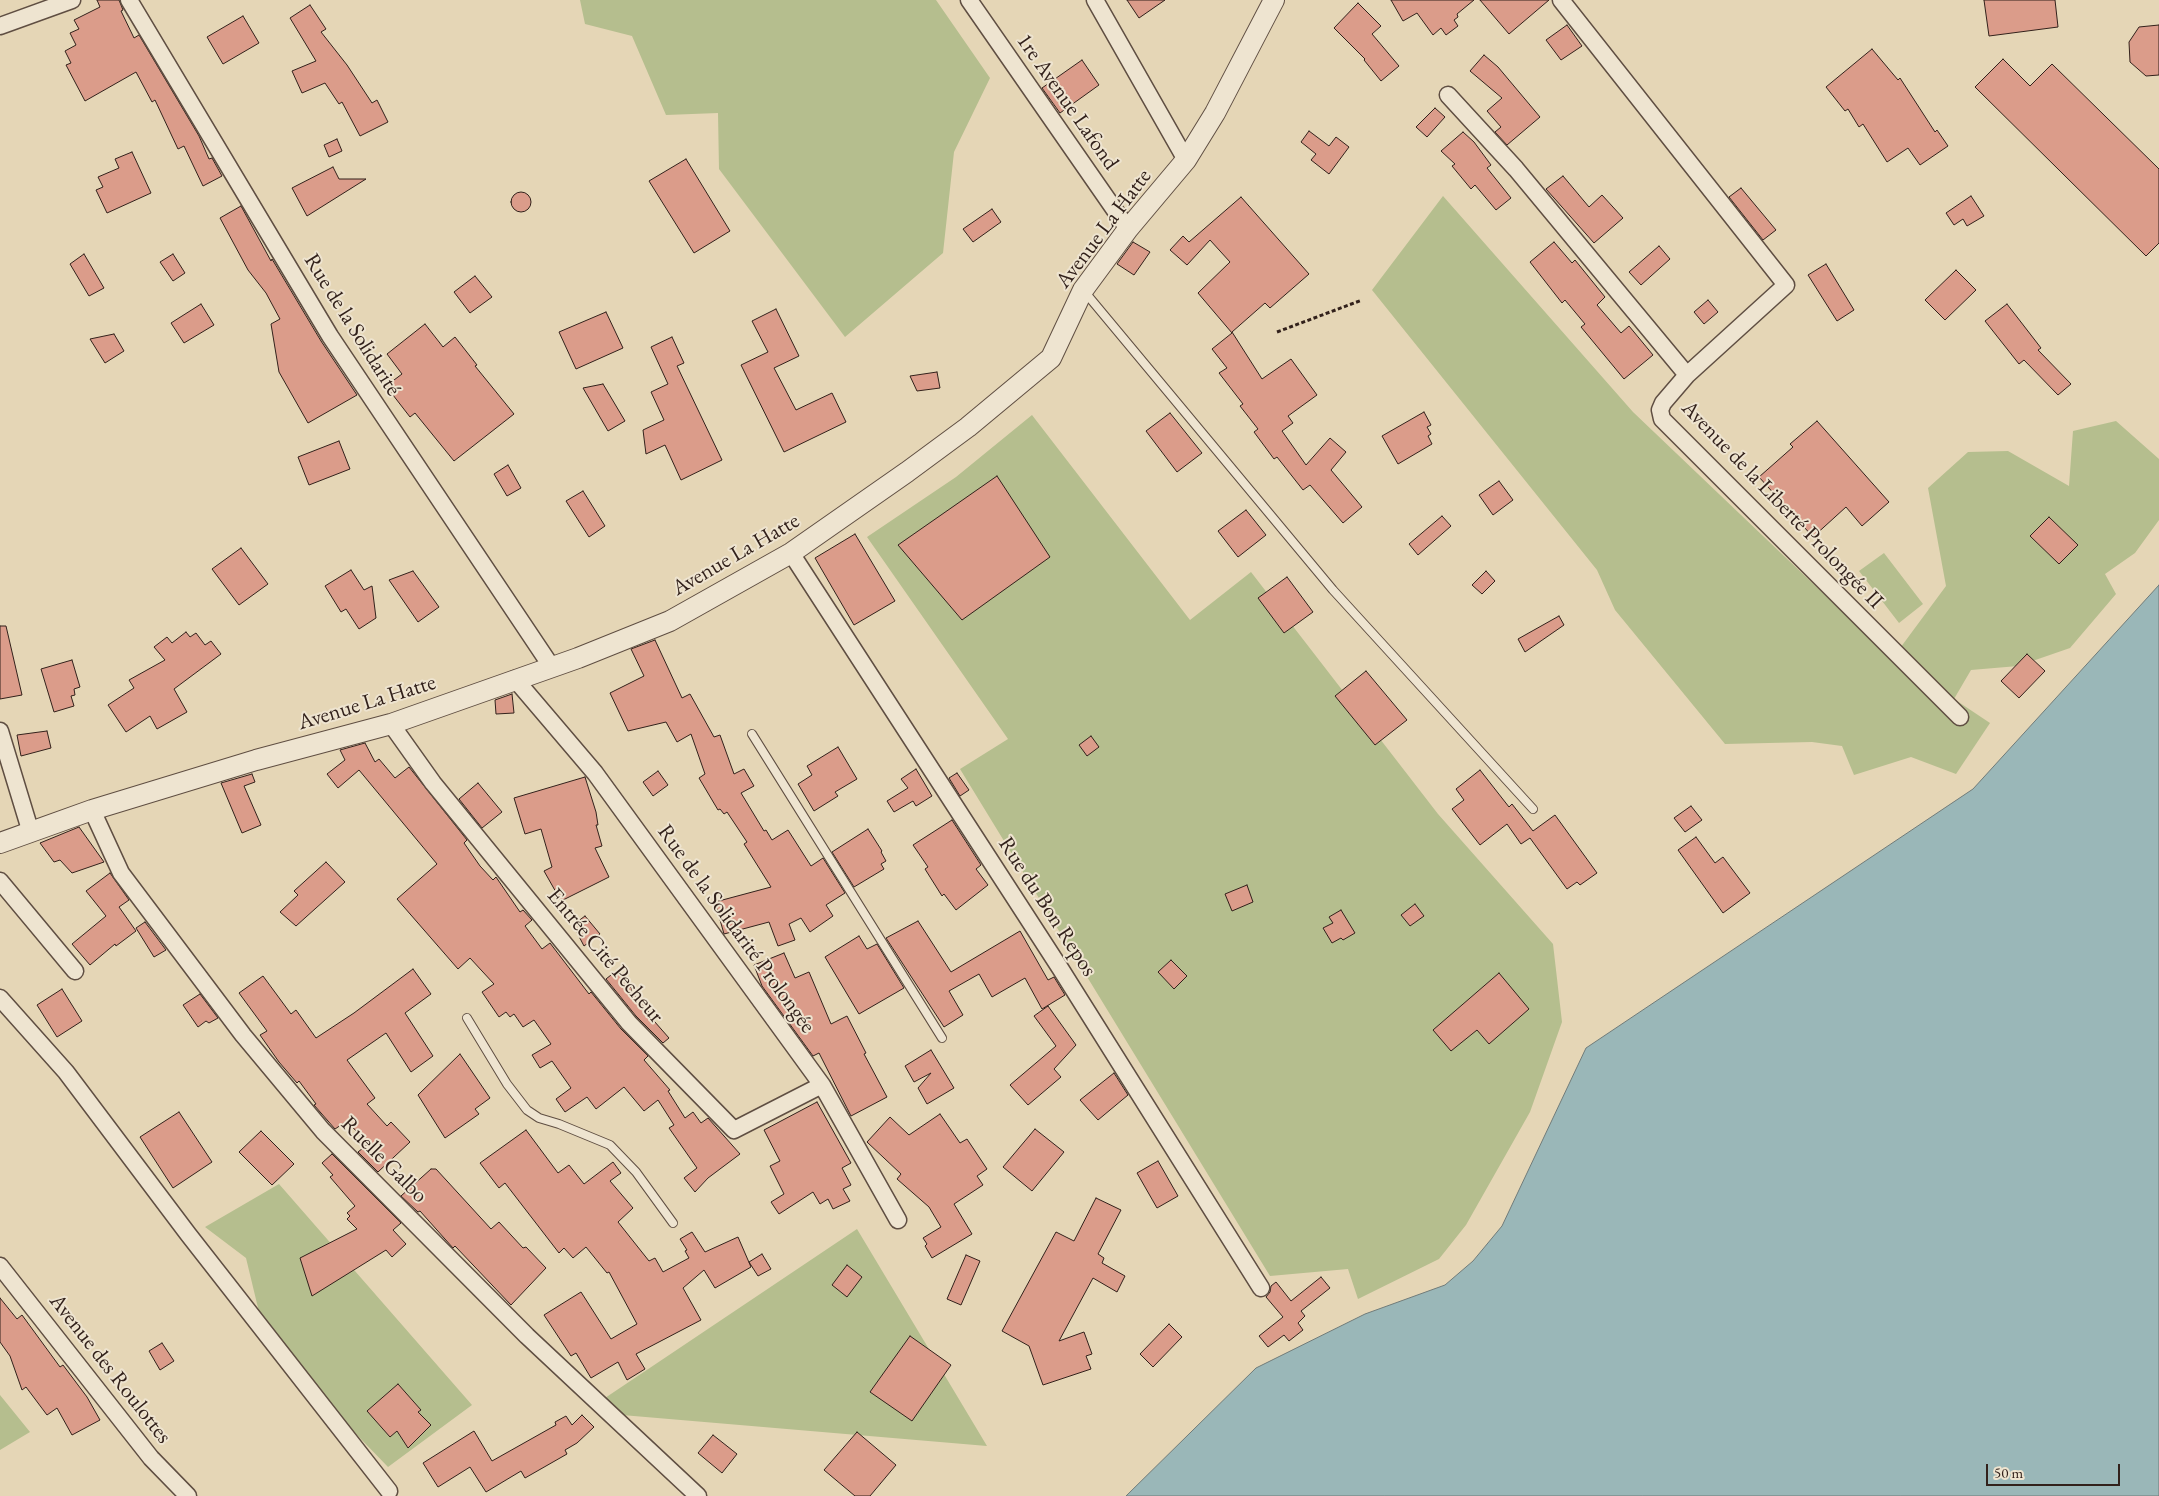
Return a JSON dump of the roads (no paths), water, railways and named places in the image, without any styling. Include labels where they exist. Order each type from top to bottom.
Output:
[{"type":"street","points":[[0,26],[72,0]]},
{"type":"street","name":"Rue de la Solidarité","points":[[128,0],[330,336],[552,666]]},
{"type":"street","name":"1re Avenue Lafond","points":[[969,0],[1128,230]]},
{"type":"street","points":[[1095,0],[1186,160]]},
{"type":"street","name":"Avenue La Hatte","points":[[0,843],[92,810],[256,760],[391,724],[552,666],[670,621],[791,553],[960,432],[1051,358],[1083,290],[1128,230],[1186,160],[1215,113],[1274,0]]},
{"type":"street","name":"Avenue de la Liberté Prolongée II","points":[[1561,0],[1786,285],[1687,375],[1663,403],[1660,410],[1662,419],[1960,717]]},
{"type":"street","points":[[1448,95],[1516,169],[1687,375]]},
{"type":"street","name":"Rue du Bon Repos","points":[[791,553],[1060,968],[1261,1288]]},
{"type":"street","name":"Rue de la Solidarité Prolongée","points":[[515,679],[595,773],[822,1085],[898,1220]]},
{"type":"street","name":"Entrée Cité Pecheur","points":[[391,724],[432,783],[629,1023],[734,1130],[822,1085]]},
{"type":"street","points":[[0,731],[31,833]]},
{"type":"street","name":"Ruelle Galbo","points":[[92,810],[121,873],[243,1035],[323,1131],[527,1336],[698,1496]]},
{"type":"street","points":[[0,881],[75,971]]},
{"type":"street","points":[[0,998],[66,1072],[188,1234],[389,1492]]},
{"type":"street","name":"Avenue des Roulottes","points":[[0,1266],[151,1458],[188,1496]]},
{"type":"lane","points":[[1083,290],[1333,590],[1533,808]]},
{"type":"lane","points":[[752,734],[942,1038]]},
{"type":"lane","points":[[466,1018],[507,1084],[527,1110],[539,1118],[610,1145],[636,1172],[673,1223]]},
{"type":"water","points":[[2159,585],[2159,1496],[1126,1496],[1256,1368],[1365,1314],[1445,1285],[1473,1261],[1502,1226],[1586,1048],[1973,789]]}]
